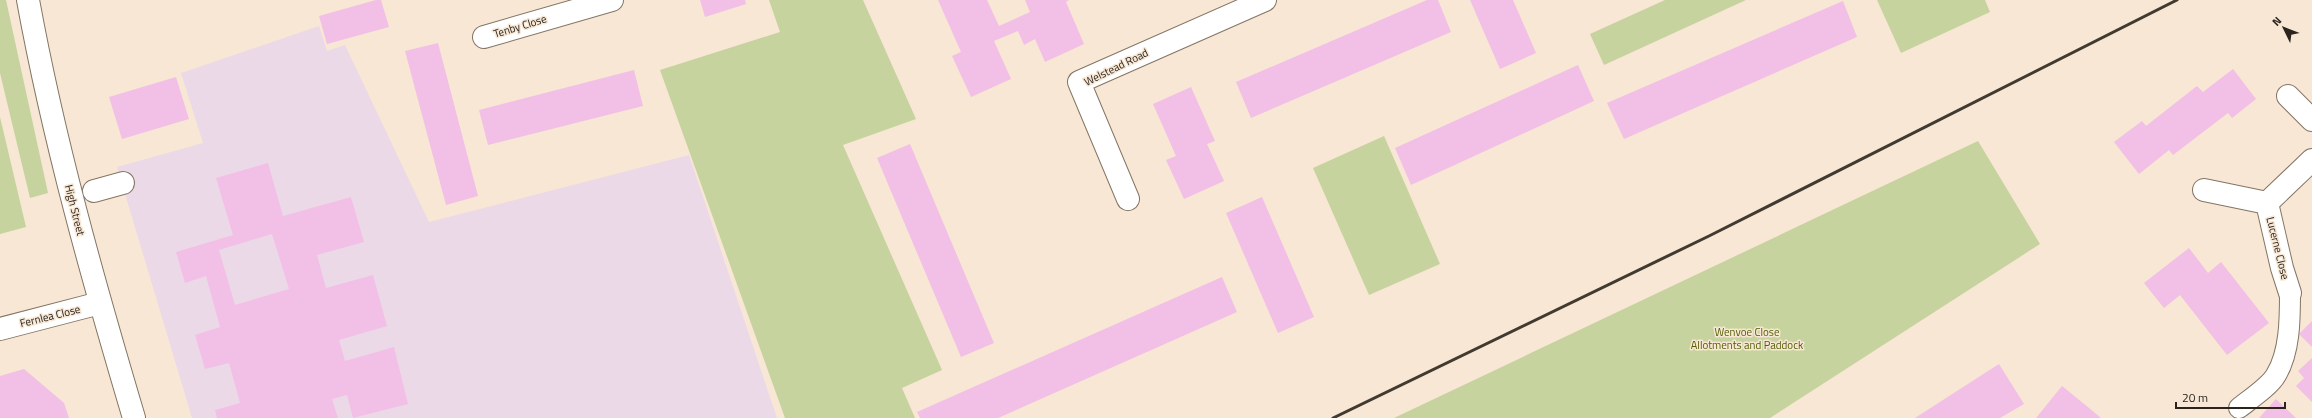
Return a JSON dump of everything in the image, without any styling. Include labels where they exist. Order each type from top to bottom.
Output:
[{"type":"street","name":"High Street","points":[[28,0],[40,67],[100,303],[134,418]]},
{"type":"street","name":"Tenby Close","points":[[484,37],[554,8],[612,0]]},
{"type":"street","name":"Welstead Road","points":[[1128,199],[1079,82],[1265,0]]},
{"type":"street","points":[[2288,96],[2312,120]]},
{"type":"street","name":"Lucerne Close","points":[[2267,203],[2312,160]]},
{"type":"street","points":[[94,191],[123,183]]},
{"type":"street","name":"Lucerne Close","points":[[2204,190],[2267,203]]},
{"type":"street","name":"Lucerne Close","points":[[2267,203],[2290,293]]},
{"type":"street","name":"Fernlea Close","points":[[0,328],[100,303]]},
{"type":"lane","points":[[2239,408],[2276,376],[2285,350],[2290,319],[2290,293]]},
{"type":"shaded area","points":[[319,26],[327,51],[345,45],[429,222],[689,155],[777,418],[192,418],[117,167],[203,143],[181,73]]},
{"type":"green space","points":[[0,0],[6,0],[48,193],[30,198],[0,73]]},
{"type":"green space","points":[[769,0],[863,0],[916,119],[843,145],[942,370],[902,388],[915,418],[785,418],[660,70],[780,32]]},
{"type":"green space","points":[[1665,0],[1746,0],[1604,65],[1590,34]]},
{"type":"green space","points":[[1877,0],[1985,0],[1990,12],[1901,53]]},
{"type":"green space","points":[[0,117],[26,227],[0,234]]},
{"type":"green space","points":[[1384,136],[1440,264],[1369,295],[1313,168]]},
{"type":"green space","name":"Wenvoe Close Allotments and Paddock","points":[[1978,141],[2040,244],[1770,418],[1394,418]]},
{"type":"building","points":[[376,0],[381,0],[389,27],[327,44],[319,16]]},
{"type":"building","points":[[700,0],[745,0],[746,4],[705,17]]},
{"type":"building","points":[[938,0],[987,0],[999,26],[1030,12],[1025,0],[1069,0],[1066,2],[1084,44],[1045,62],[1035,39],[1024,45],[1018,31],[994,41],[1011,79],[971,97],[952,56],[961,52]]},
{"type":"building","points":[[1427,0],[1438,0],[1451,32],[1251,118],[1236,82]]},
{"type":"building","points":[[1470,0],[1513,0],[1536,53],[1500,69]]},
{"type":"building","points":[[1843,1],[1857,37],[1624,139],[1607,103]]},
{"type":"building","points":[[438,43],[478,196],[446,205],[405,51]]},
{"type":"building","points":[[1578,65],[1594,101],[1411,185],[1395,148]]},
{"type":"building","points":[[2233,69],[2256,99],[2232,118],[2228,113],[2173,155],[2169,150],[2139,174],[2114,142],[2142,121],[2146,126],[2197,86],[2203,92]]},
{"type":"building","points":[[634,70],[643,106],[488,145],[479,110]]},
{"type":"building","points":[[176,77],[189,119],[122,139],[109,97]]},
{"type":"building","points":[[1191,87],[1215,141],[1207,144],[1224,181],[1184,199],[1166,160],[1176,156],[1153,104]]},
{"type":"building","points":[[910,144],[994,343],[961,357],[877,158]]},
{"type":"building","points":[[268,163],[283,216],[351,197],[364,242],[317,255],[326,288],[373,275],[387,326],[339,340],[345,361],[394,347],[408,404],[353,418],[347,395],[332,399],[338,418],[217,418],[215,410],[240,403],[229,363],[205,369],[195,335],[220,327],[206,276],[185,283],[176,252],[233,235],[216,178]],"holes":[[[272,234],[289,289],[235,305],[219,250]]]},
{"type":"building","points":[[1262,197],[1314,317],[1278,333],[1226,213]]},
{"type":"building","points":[[2189,248],[2208,273],[2221,262],[2269,323],[2227,355],[2180,295],[2164,308],[2144,283]]},
{"type":"building","points":[[1222,277],[1237,312],[998,418],[920,418],[917,412]]},
{"type":"building","points":[[2312,321],[2312,347],[2299,334]]},
{"type":"building","points":[[2312,358],[2312,402],[2296,386],[2304,378],[2298,371]]},
{"type":"building","points":[[1999,364],[2024,404],[2000,418],[1915,418]]},
{"type":"building","points":[[24,369],[64,403],[69,418],[0,418],[0,376]]},
{"type":"building","points":[[2062,386],[2089,408],[2101,418],[2036,418]]},
{"type":"building","points":[[2276,399],[2296,418],[2259,418]]},
{"type":"railway","points":[[1333,418],[1709,236],[2177,0]]}]
